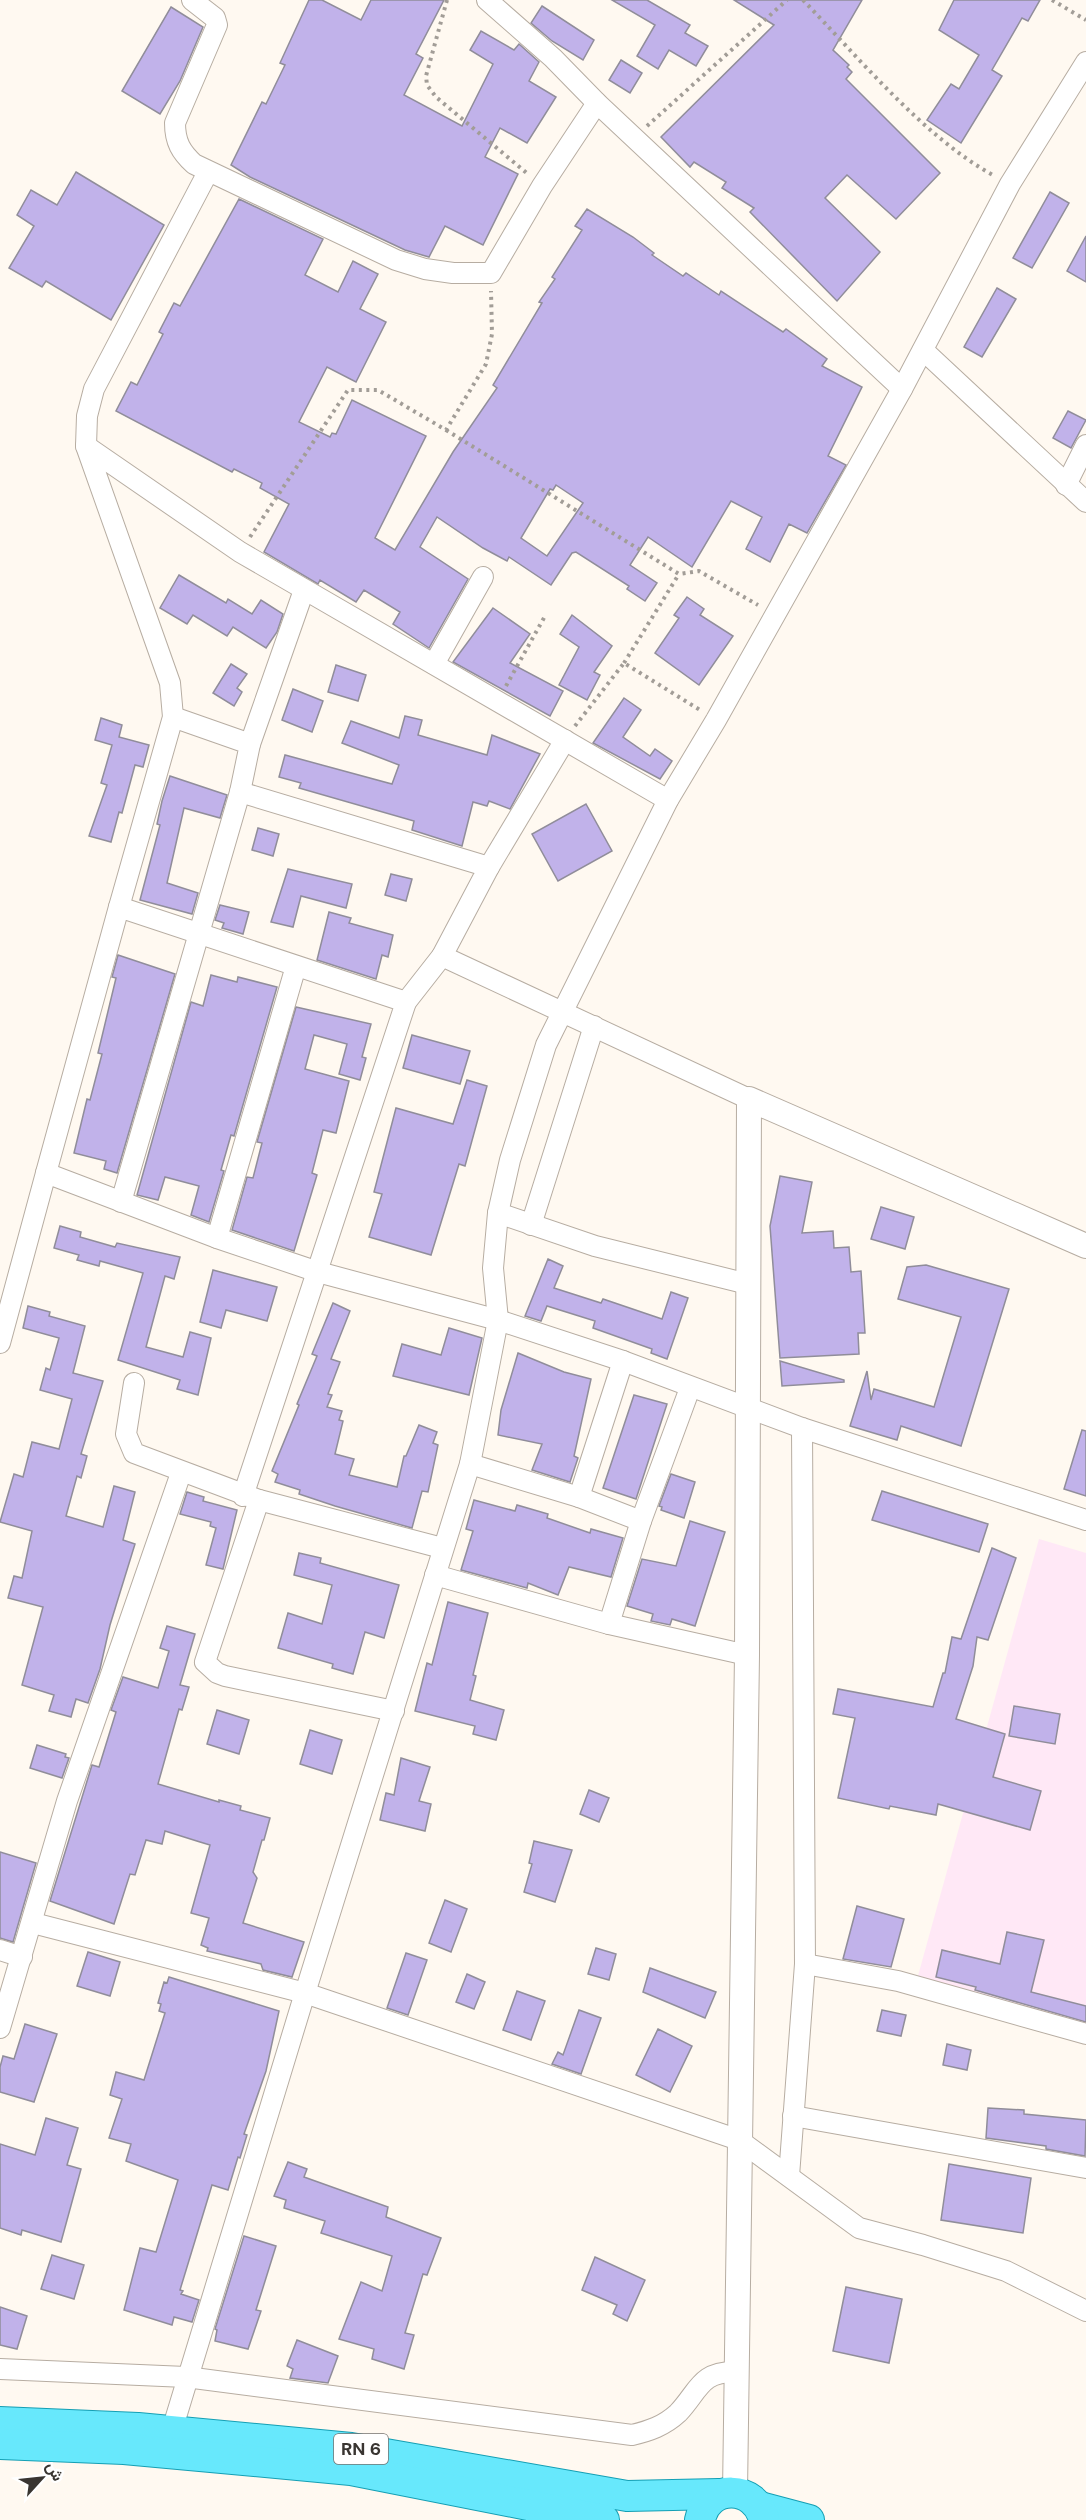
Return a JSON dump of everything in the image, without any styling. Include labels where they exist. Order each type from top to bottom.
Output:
[{"type":"main road","name":"RN 6","points":[[0,2422],[172,2430],[351,2448],[627,2496],[727,2493]]},
{"type":"main road","name":"RN 6","points":[[0,2444],[124,2449],[351,2470],[604,2520]]},
{"type":"main road","points":[[700,2520],[704,2507],[727,2493],[753,2499],[762,2514],[809,2520]]},
{"type":"street","points":[[192,0],[215,18],[217,26],[178,114],[175,134],[182,153],[194,164],[208,172],[396,260],[425,269],[453,273],[491,273],[542,186],[597,103]]},
{"type":"street","points":[[488,0],[553,58],[597,103],[902,389]]},
{"type":"street","points":[[172,2430],[186,2377],[470,1464],[498,1320],[493,1268],[498,1213],[510,1160],[543,1055],[562,1010],[668,800],[716,720],[902,389],[1010,184],[1086,62]]},
{"type":"street","points":[[0,1343],[173,717],[170,683],[86,446],[87,416],[94,389],[124,327],[208,172]]},
{"type":"street","points":[[923,350],[1086,502]]},
{"type":"street","points":[[1066,485],[1086,445]]},
{"type":"street","points":[[86,446],[240,552],[498,699],[668,800]]},
{"type":"street","points":[[434,664],[483,577]]},
{"type":"street","points":[[121,1202],[200,935],[240,792],[250,744],[304,590]]},
{"type":"street","points":[[173,717],[250,744]]},
{"type":"street","points":[[394,1711],[225,1676],[217,1673],[205,1662],[318,1272],[406,1002],[442,956],[489,867],[565,740]]},
{"type":"street","points":[[240,792],[489,867]]},
{"type":"street","points":[[119,907],[406,1002]]},
{"type":"street","points":[[442,956],[749,1099],[1086,1246]]},
{"type":"street","points":[[217,1238],[296,966]]},
{"type":"street","points":[[531,1225],[594,1026]]},
{"type":"street","points":[[727,2493],[736,2372],[747,1655],[749,1099]]},
{"type":"street","points":[[46,1173],[217,1238],[318,1272],[498,1320],[623,1361],[748,1410],[1086,1520]]},
{"type":"street","points":[[498,1213],[596,1246],[748,1284]]},
{"type":"street","points":[[579,1497],[623,1361]]},
{"type":"street","points":[[134,1383],[126,1434],[130,1450],[181,1473],[251,1498],[442,1548]]},
{"type":"street","points":[[609,1624],[640,1521],[690,1388]]},
{"type":"street","points":[[789,2176],[805,1964],[802,1428]]},
{"type":"street","points":[[470,1464],[579,1497],[640,1521]]},
{"type":"street","points":[[0,2028],[33,1923],[67,1801],[181,1473]]},
{"type":"street","points":[[435,1575],[609,1624],[747,1655]]},
{"type":"street","points":[[33,1923],[305,1992],[739,2140],[859,2228],[1006,2271],[1086,2311]]},
{"type":"street","points":[[0,1950],[22,1957]]},
{"type":"street","points":[[805,1964],[898,1981],[1086,2034]]},
{"type":"street","points":[[793,2116],[1086,2168]]},
{"type":"street","points":[[0,2369],[186,2377],[632,2435],[651,2430],[679,2412],[699,2385],[711,2375],[736,2372]]},
{"type":"path","points":[[447,0],[426,76],[427,85],[436,97],[542,186]]},
{"type":"path","points":[[634,138],[787,0]]},
{"type":"path","points":[[803,0],[916,116],[967,160],[1010,184]]},
{"type":"path","points":[[1052,0],[1086,20]]},
{"type":"path","points":[[446,430],[486,364],[492,334],[491,273]]},
{"type":"path","points":[[240,552],[348,390],[378,390],[679,574],[699,571],[775,614]]},
{"type":"path","points":[[565,740],[624,663],[679,574]]},
{"type":"path","points":[[498,699],[545,616]]},
{"type":"path","points":[[624,663],[716,720]]},
{"type":"shaded area","points":[[1039,1539],[1086,1553],[1086,2028],[916,1983]]},
{"type":"building","points":[[309,0],[322,0],[361,20],[371,0],[444,0],[416,54],[423,58],[404,95],[462,126],[493,64],[470,50],[481,31],[514,50],[519,44],[539,62],[529,81],[556,97],[527,143],[500,128],[485,157],[518,174],[483,245],[445,226],[429,257],[405,250],[250,177],[231,165],[262,102],[266,104],[285,65],[280,63]]},
{"type":"building","points":[[612,0],[647,0],[690,25],[685,33],[708,46],[696,66],[669,50],[658,69],[637,56],[655,25]]},
{"type":"building","points":[[734,0],[862,0],[833,50],[849,65],[847,67],[852,72],[846,79],[940,173],[896,219],[847,175],[825,198],[880,252],[837,301],[750,212],[754,208],[722,188],[726,182],[694,162],[690,167],[661,137],[774,25]]},
{"type":"building","points":[[954,0],[1040,0],[1028,21],[1022,18],[992,70],[1002,76],[961,143],[927,120],[951,84],[959,89],[979,55],[939,30]]},
{"type":"building","points":[[542,6],[594,40],[583,60],[552,41],[531,23]]},
{"type":"building","points":[[171,7],[203,27],[180,81],[160,114],[122,91]]},
{"type":"building","points":[[621,60],[642,73],[630,93],[609,80]]},
{"type":"building","points":[[76,172],[164,225],[111,320],[46,281],[42,287],[9,268],[34,226],[17,215],[31,190],[57,205]]},
{"type":"building","points":[[1050,192],[1069,203],[1032,268],[1013,258]]},
{"type":"building","points":[[239,199],[323,239],[305,275],[338,292],[353,261],[378,274],[360,309],[386,322],[356,382],[327,367],[299,422],[330,437],[332,433],[336,434],[352,400],[426,436],[375,538],[395,550],[453,452],[497,388],[493,385],[542,303],[539,302],[555,279],[552,277],[582,230],[575,226],[587,209],[633,237],[654,253],[652,255],[683,276],[686,273],[719,295],[721,291],[783,332],[786,329],[827,359],[822,366],[862,387],[828,456],[846,465],[807,533],[789,524],[770,562],[746,549],[762,517],[731,501],[692,567],[648,537],[630,565],[657,583],[645,601],[627,589],[629,586],[576,552],[572,553],[551,585],[509,557],[507,561],[483,548],[437,517],[420,547],[468,579],[429,648],[393,624],[400,612],[364,590],[356,602],[320,580],[318,584],[264,552],[289,504],[260,488],[262,483],[234,469],[232,472],[116,411],[131,382],[137,385],[163,334],[159,332],[174,303],[180,306]],"holes":[[[556,485],[583,503],[547,556],[521,538],[550,489],[553,490]]]},
{"type":"building","points":[[1086,236],[1086,282],[1067,271]]},
{"type":"building","points":[[997,288],[1016,299],[982,357],[964,347]]},
{"type":"building","points":[[1068,411],[1086,420],[1071,448],[1053,438]]},
{"type":"building","points":[[179,575],[226,603],[228,599],[252,614],[261,600],[283,614],[277,632],[266,648],[233,627],[227,636],[193,615],[187,624],[160,608]]},
{"type":"building","points":[[687,597],[704,609],[700,615],[733,636],[699,685],[655,653],[679,618],[674,615]]},
{"type":"building","points":[[493,608],[530,634],[510,663],[563,691],[550,716],[453,662]]},
{"type":"building","points":[[572,615],[612,646],[594,672],[600,675],[587,700],[559,685],[579,647],[560,634]]},
{"type":"building","points":[[231,664],[247,674],[237,688],[242,692],[234,706],[213,693]]},
{"type":"building","points":[[336,665],[366,675],[358,701],[328,692]]},
{"type":"building","points":[[293,689],[323,701],[312,732],[282,720]]},
{"type":"building","points":[[624,698],[641,710],[623,737],[650,756],[655,749],[672,761],[660,779],[593,743]]},
{"type":"building","points":[[405,716],[422,720],[418,735],[487,755],[492,735],[540,754],[510,809],[489,801],[487,806],[473,802],[462,846],[412,830],[414,821],[299,788],[301,783],[279,777],[285,755],[392,784],[399,765],[342,743],[351,721],[399,738]]},
{"type":"building","points":[[101,718],[122,725],[119,737],[149,745],[143,767],[135,765],[122,813],[119,812],[111,842],[89,836],[107,785],[101,783],[112,745],[95,740]]},
{"type":"building","points":[[170,776],[227,795],[220,818],[184,808],[167,883],[198,893],[192,914],[140,900],[160,825],[157,824],[162,801]]},
{"type":"building","points":[[586,804],[612,851],[558,881],[532,834]]},
{"type":"building","points":[[258,828],[279,834],[273,856],[252,850]]},
{"type":"building","points":[[288,869],[352,884],[346,908],[301,896],[293,927],[271,922]]},
{"type":"building","points":[[391,874],[412,879],[406,901],[385,895]]},
{"type":"building","points":[[220,905],[249,912],[243,934],[222,928],[224,923],[215,920]]},
{"type":"building","points":[[329,912],[351,918],[349,923],[393,935],[388,957],[382,955],[376,979],[317,960]]},
{"type":"building","points":[[118,955],[175,974],[117,1173],[104,1169],[106,1161],[74,1153],[87,1099],[90,1100],[102,1054],[98,1053],[116,978],[112,977]]},
{"type":"building","points":[[211,975],[237,982],[238,977],[277,987],[234,1136],[231,1135],[221,1170],[224,1171],[209,1222],[191,1215],[199,1186],[165,1177],[158,1200],[137,1195],[191,1002],[203,1006]]},
{"type":"building","points":[[296,1007],[371,1024],[362,1057],[366,1058],[360,1080],[339,1074],[347,1044],[314,1035],[305,1069],[349,1081],[336,1133],[323,1130],[312,1173],[317,1175],[294,1251],[232,1230],[247,1177],[253,1178],[262,1143],[257,1142]]},
{"type":"building","points":[[412,1035],[470,1051],[460,1084],[403,1068]]},
{"type":"building","points":[[467,1080],[487,1086],[465,1166],[459,1164],[431,1255],[369,1237],[382,1194],[374,1192],[396,1108],[453,1124]]},
{"type":"building","points":[[780,1176],[812,1182],[802,1233],[833,1231],[834,1248],[849,1247],[851,1272],[861,1271],[865,1333],[858,1333],[859,1354],[780,1358],[770,1226]]},
{"type":"building","points":[[881,1207],[914,1217],[905,1249],[871,1239]]},
{"type":"building","points":[[60,1226],[81,1232],[80,1237],[115,1247],[117,1243],[180,1257],[174,1279],[165,1276],[146,1347],[183,1357],[190,1332],[211,1338],[198,1395],[177,1389],[180,1380],[118,1360],[143,1273],[100,1261],[99,1266],[77,1260],[79,1255],[54,1248]]},
{"type":"building","points":[[548,1259],[563,1266],[554,1288],[601,1303],[603,1299],[662,1319],[671,1292],[688,1298],[667,1359],[651,1353],[652,1349],[593,1328],[595,1321],[547,1306],[541,1321],[525,1316]]},
{"type":"building","points":[[926,1265],[1009,1289],[961,1446],[901,1426],[897,1440],[850,1426],[867,1371],[871,1400],[874,1389],[934,1407],[961,1317],[898,1299],[907,1267]]},
{"type":"building","points":[[213,1270],[277,1287],[267,1321],[226,1310],[221,1328],[200,1322]]},
{"type":"building","points":[[333,1303],[350,1311],[331,1359],[340,1362],[328,1394],[332,1395],[327,1407],[342,1411],[339,1420],[343,1421],[335,1454],[354,1459],[349,1475],[397,1487],[404,1456],[406,1456],[419,1425],[437,1432],[433,1443],[438,1445],[428,1492],[422,1491],[412,1528],[299,1494],[300,1490],[275,1482],[278,1474],[272,1471],[317,1356],[312,1354]]},
{"type":"building","points":[[28,1306],[50,1312],[49,1316],[85,1326],[73,1373],[103,1381],[81,1454],[87,1456],[81,1478],[77,1476],[66,1516],[103,1527],[114,1486],[135,1492],[123,1540],[135,1544],[110,1625],[100,1669],[88,1703],[76,1699],[71,1717],[49,1711],[54,1695],[22,1685],[43,1607],[8,1598],[14,1576],[22,1578],[32,1531],[0,1522],[14,1474],[23,1477],[32,1442],[59,1449],[72,1399],[40,1390],[46,1368],[50,1370],[59,1338],[23,1328]]},
{"type":"building","points":[[449,1328],[482,1338],[469,1395],[393,1376],[402,1344],[441,1355]]},
{"type":"building","points":[[518,1353],[564,1372],[591,1379],[574,1456],[578,1458],[570,1482],[532,1470],[542,1444],[498,1435],[501,1410]]},
{"type":"building","points":[[780,1361],[844,1380],[844,1382],[782,1386]]},
{"type":"building","points":[[634,1395],[667,1404],[636,1499],[603,1488]]},
{"type":"building","points":[[1082,1430],[1086,1431],[1086,1496],[1064,1489]]},
{"type":"building","points":[[671,1474],[695,1482],[684,1518],[661,1510],[662,1507],[659,1506]]},
{"type":"building","points":[[882,1491],[988,1524],[979,1552],[872,1520]]},
{"type":"building","points":[[187,1492],[204,1497],[203,1501],[237,1510],[223,1569],[206,1565],[216,1528],[210,1526],[211,1522],[180,1514]]},
{"type":"building","points":[[474,1500],[515,1511],[517,1505],[548,1514],[547,1518],[590,1533],[591,1529],[623,1538],[611,1577],[569,1567],[558,1595],[528,1583],[527,1588],[461,1570],[473,1531],[466,1529]]},
{"type":"building","points":[[690,1521],[725,1532],[695,1626],[672,1619],[670,1625],[651,1621],[653,1614],[627,1606],[642,1559],[676,1566]]},
{"type":"building","points":[[992,1548],[1016,1558],[988,1640],[977,1637],[973,1666],[956,1719],[1005,1734],[993,1777],[1041,1791],[1030,1830],[938,1804],[936,1815],[890,1806],[889,1809],[838,1798],[855,1718],[833,1714],[838,1689],[933,1707],[943,1673],[945,1673],[952,1637],[961,1639]]},
{"type":"building","points":[[299,1553],[321,1558],[320,1563],[399,1585],[384,1638],[365,1632],[353,1674],[332,1668],[333,1664],[278,1648],[288,1613],[322,1624],[332,1585],[294,1575]]},
{"type":"building","points":[[448,1602],[488,1613],[473,1675],[476,1676],[470,1700],[504,1710],[496,1740],[473,1734],[475,1726],[415,1711],[427,1663],[432,1665]]},
{"type":"building","points":[[167,1626],[195,1634],[180,1685],[189,1687],[182,1710],[179,1709],[158,1784],[241,1806],[240,1810],[270,1818],[253,1872],[257,1878],[243,1923],[304,1942],[292,1977],[263,1970],[261,1964],[207,1951],[208,1948],[201,1945],[209,1918],[191,1913],[210,1845],[165,1831],[162,1844],[146,1840],[135,1875],[130,1874],[114,1924],[50,1901],[92,1765],[99,1767],[116,1712],[111,1710],[123,1677],[158,1688],[169,1651],[160,1648]]},
{"type":"building","points":[[1014,1706],[1060,1714],[1055,1744],[1009,1736]]},
{"type":"building","points":[[217,1710],[249,1720],[239,1754],[207,1744]]},
{"type":"building","points":[[310,1730],[342,1740],[332,1774],[300,1764]]},
{"type":"building","points":[[37,1745],[66,1754],[65,1757],[69,1758],[62,1778],[30,1768]]},
{"type":"building","points":[[401,1758],[430,1767],[419,1801],[431,1804],[425,1831],[380,1820],[386,1793],[394,1795]]},
{"type":"building","points":[[589,1790],[609,1798],[599,1822],[580,1814]]},
{"type":"building","points":[[534,1841],[572,1850],[555,1902],[524,1892],[532,1864],[529,1863]]},
{"type":"building","points":[[0,1852],[36,1863],[13,1942],[0,1938]]},
{"type":"building","points":[[445,1900],[467,1909],[451,1952],[429,1943]]},
{"type":"building","points":[[857,1906],[904,1919],[891,1967],[843,1959]]},
{"type":"building","points":[[1007,1932],[1044,1940],[1031,1992],[1086,2006],[1086,2022],[975,1990],[976,1987],[936,1977],[942,1950],[1000,1964]]},
{"type":"building","points":[[596,1948],[616,1954],[609,1980],[588,1974]]},
{"type":"building","points":[[88,1952],[120,1962],[110,1996],[77,1986]]},
{"type":"building","points":[[406,1953],[427,1960],[408,2015],[387,2008]]},
{"type":"building","points":[[650,1968],[716,1992],[705,2018],[643,1992]]},
{"type":"building","points":[[467,1974],[485,1982],[474,2009],[456,2002]]},
{"type":"building","points":[[169,1977],[279,2011],[266,2071],[244,2134],[247,2135],[240,2158],[238,2157],[228,2190],[212,2185],[180,2290],[183,2291],[181,2294],[199,2300],[192,2322],[174,2317],[172,2325],[124,2310],[140,2248],[156,2252],[178,2180],[126,2161],[131,2144],[109,2138],[122,2099],[110,2095],[116,2072],[144,2080],[165,2013],[159,2011],[161,2004],[158,2003],[164,1982],[167,1983]]},
{"type":"building","points":[[517,1991],[545,2001],[531,2040],[503,2030]]},
{"type":"building","points":[[579,2010],[601,2018],[581,2074],[552,2064],[558,2052],[563,2055]]},
{"type":"building","points":[[882,2010],[906,2015],[901,2036],[877,2031]]},
{"type":"building","points":[[25,2024],[57,2034],[34,2102],[0,2092],[0,2067],[3,2056],[14,2059]]},
{"type":"building","points":[[658,2029],[692,2046],[670,2092],[636,2075]]},
{"type":"building","points":[[947,2044],[971,2050],[967,2070],[943,2065]]},
{"type":"building","points":[[988,2108],[1024,2110],[1024,2114],[1086,2120],[1085,2156],[1046,2149],[1046,2146],[986,2138]]},
{"type":"building","points":[[46,2118],[78,2128],[67,2165],[81,2169],[61,2242],[22,2230],[21,2235],[0,2228],[0,2144],[35,2155]]},
{"type":"building","points":[[288,2162],[307,2169],[304,2177],[388,2207],[386,2217],[441,2238],[427,2275],[423,2274],[405,2333],[414,2335],[404,2369],[372,2359],[374,2349],[339,2339],[361,2282],[382,2291],[392,2256],[321,2233],[325,2221],[284,2208],[286,2200],[274,2196]]},
{"type":"building","points":[[949,2164],[1031,2178],[1023,2233],[941,2220]]},
{"type":"building","points":[[244,2236],[276,2246],[256,2310],[261,2311],[248,2349],[215,2341],[217,2330],[215,2329]]},
{"type":"building","points":[[52,2255],[84,2265],[74,2299],[41,2289]]},
{"type":"building","points":[[595,2257],[645,2280],[627,2321],[613,2314],[617,2305],[582,2290]]},
{"type":"building","points":[[846,2287],[902,2299],[889,2363],[833,2351]]},
{"type":"building","points":[[0,2307],[27,2316],[17,2349],[0,2345]]},
{"type":"building","points":[[297,2340],[338,2356],[328,2383],[290,2378],[293,2369],[287,2366]]}]
